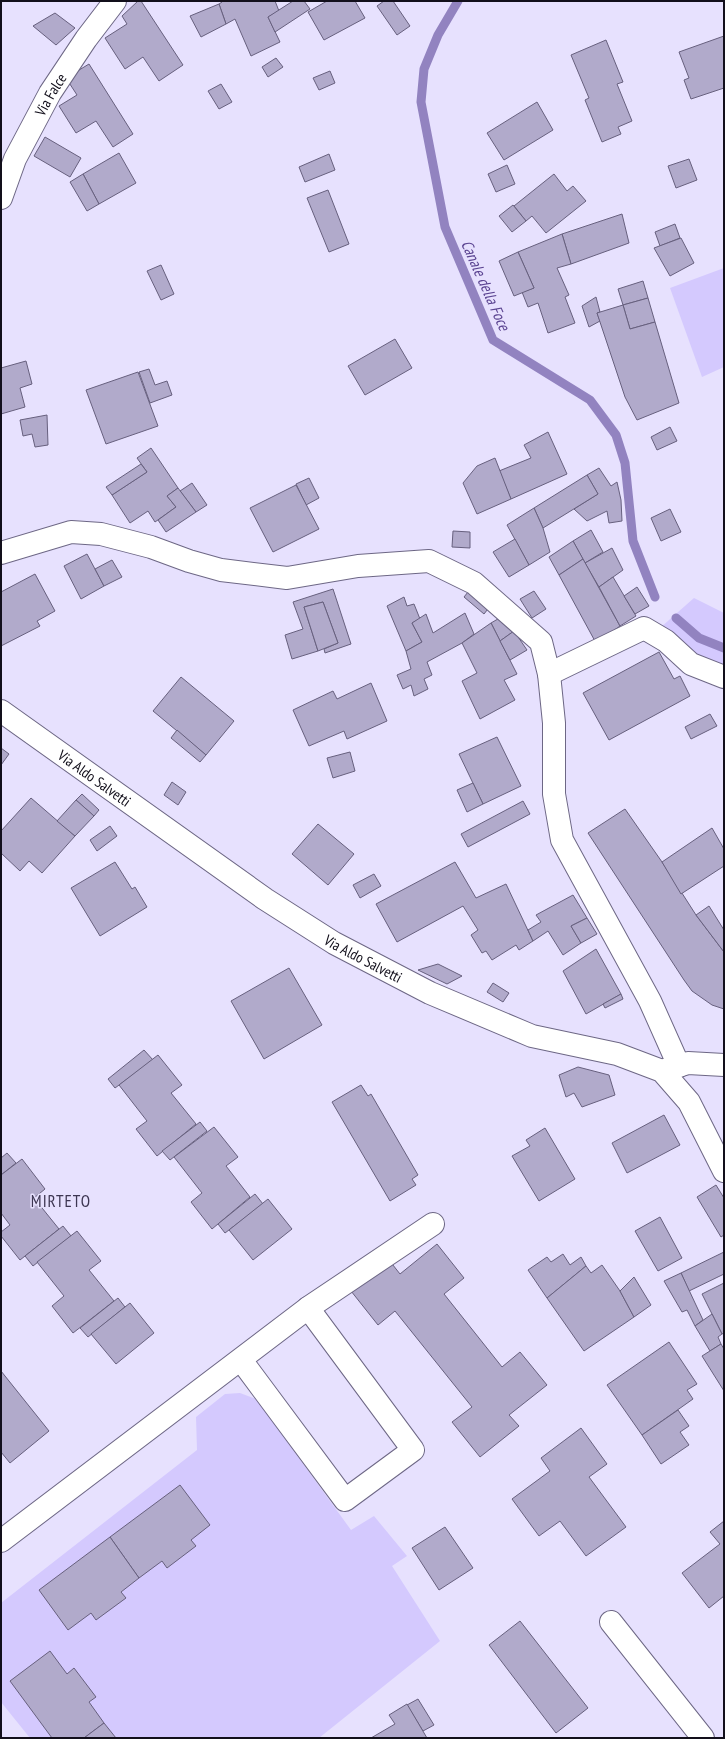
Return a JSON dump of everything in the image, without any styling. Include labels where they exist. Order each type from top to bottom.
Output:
[{"type":"street","name":"Via Falce","points":[[1,198],[15,159],[50,93],[86,39],[115,1]]},
{"type":"street","points":[[1,553],[71,532],[101,534],[151,547],[188,561],[221,570],[287,578],[358,566],[429,561],[474,583],[541,642],[549,674],[554,723],[554,794],[562,840],[650,1002],[670,1068],[688,1063],[724,1065]]},
{"type":"street","points":[[549,674],[644,628],[666,641],[691,664],[724,677]]},
{"type":"street","name":"Via Aldo Salvetti","points":[[1,711],[265,899],[334,943],[430,993],[532,1036],[617,1054],[670,1068],[724,1171]]},
{"type":"street","points":[[1,1541],[308,1308],[432,1224]]},
{"type":"street","points":[[241,1360],[345,1500],[413,1450],[308,1308]]},
{"type":"street","points":[[611,1622],[703,1738]]},
{"type":"shaded area","points":[[724,268],[724,367],[702,377],[670,288]]},
{"type":"shaded area","points":[[694,598],[724,613],[724,670],[693,654],[660,628]]},
{"type":"shaded area","points":[[240,1393],[256,1399],[351,1530],[374,1516],[407,1556],[392,1566],[440,1641],[319,1738],[30,1738],[1,1702],[1,1603],[197,1450],[196,1417],[225,1394]]},
{"type":"building","points":[[138,1],[141,1],[183,65],[159,81],[143,57],[125,69],[105,38],[127,24],[122,16]]},
{"type":"building","points":[[221,1],[275,1],[279,11],[268,17],[280,42],[251,56],[235,19],[226,24],[219,4],[222,2]]},
{"type":"building","points":[[293,1],[304,1],[310,9],[275,32],[268,17]]},
{"type":"building","points":[[327,1],[355,1],[365,18],[324,40],[308,12]]},
{"type":"building","points":[[384,1],[393,1],[410,26],[397,35],[377,6]]},
{"type":"building","points":[[219,4],[226,24],[201,37],[190,16]]},
{"type":"building","points":[[55,13],[75,28],[56,45],[33,26]]},
{"type":"building","points":[[724,36],[724,88],[691,99],[684,80],[689,78],[679,52]]},
{"type":"building","points":[[606,40],[623,82],[617,84],[632,121],[618,127],[621,134],[602,142],[585,100],[589,98],[571,55]]},
{"type":"building","points":[[276,58],[283,67],[268,77],[262,67]]},
{"type":"building","points":[[89,64],[133,134],[113,147],[96,121],[76,133],[59,106],[77,95],[66,78]]},
{"type":"building","points":[[330,71],[335,83],[319,90],[313,78]]},
{"type":"building","points":[[221,84],[232,102],[219,109],[208,91]]},
{"type":"building","points":[[537,102],[553,130],[504,160],[487,133]]},
{"type":"building","points":[[45,137],[81,158],[70,177],[34,156]]},
{"type":"building","points":[[119,153],[136,183],[99,204],[83,174]]},
{"type":"building","points":[[329,154],[335,170],[305,182],[299,167]]},
{"type":"building","points":[[689,159],[697,180],[676,188],[668,166]]},
{"type":"building","points":[[507,165],[515,184],[496,192],[488,174]]},
{"type":"building","points":[[83,174],[99,204],[87,211],[70,182]]},
{"type":"building","points":[[554,174],[567,191],[573,186],[586,201],[546,233],[532,216],[526,221],[514,206]]},
{"type":"building","points":[[328,190],[349,244],[329,252],[307,198]]},
{"type":"building","points":[[513,205],[526,221],[512,232],[499,216]]},
{"type":"building","points":[[622,214],[629,243],[571,264],[562,234]]},
{"type":"building","points":[[675,224],[680,238],[660,246],[655,232]]},
{"type":"building","points":[[562,234],[571,264],[557,268],[569,295],[565,297],[575,323],[548,333],[538,303],[528,307],[522,292],[534,288],[518,252]]},
{"type":"building","points":[[681,238],[694,263],[670,276],[654,248]]},
{"type":"building","points":[[518,252],[534,288],[514,296],[499,261]]},
{"type":"building","points":[[161,265],[174,294],[161,300],[147,271]]},
{"type":"building","points":[[643,281],[648,298],[623,305],[618,289]]},
{"type":"building","points":[[596,297],[600,312],[597,313],[600,321],[589,327],[582,306]]},
{"type":"building","points":[[648,298],[655,322],[630,329],[623,305]]},
{"type":"building","points":[[623,305],[630,329],[655,322],[679,403],[637,420],[625,397],[597,313]]},
{"type":"building","points":[[395,339],[412,368],[365,395],[348,366]]},
{"type":"building","points":[[26,361],[32,384],[20,388],[25,407],[1,414],[1,368]]},
{"type":"building","points":[[149,369],[155,385],[167,381],[172,395],[150,403],[139,372]]},
{"type":"building","points":[[138,372],[158,426],[106,444],[86,390]]},
{"type":"building","points":[[47,415],[48,445],[35,447],[32,434],[23,436],[20,420]]},
{"type":"building","points":[[670,427],[677,441],[657,450],[651,437]]},
{"type":"building","points":[[548,432],[567,474],[511,499],[499,471],[531,458],[524,445]]},
{"type":"building","points":[[151,448],[178,488],[167,496],[176,507],[155,522],[148,511],[130,523],[112,495],[147,472],[137,458]]},
{"type":"building","points":[[495,458],[511,499],[477,514],[463,483],[477,466]]},
{"type":"building","points":[[141,464],[147,472],[112,495],[106,487]]},
{"type":"building","points":[[599,468],[611,486],[617,482],[621,500],[622,521],[609,523],[607,511],[587,521],[574,509],[598,494],[587,475]]},
{"type":"building","points":[[587,475],[598,494],[543,528],[534,508]]},
{"type":"building","points":[[309,478],[319,498],[306,505],[296,484]]},
{"type":"building","points":[[192,483],[207,505],[196,512],[180,491]]},
{"type":"building","points":[[296,485],[319,529],[273,552],[250,508]]},
{"type":"building","points":[[178,488],[196,512],[166,532],[158,520],[176,507],[167,496]]},
{"type":"building","points":[[534,508],[543,528],[550,552],[529,565],[507,525]]},
{"type":"building","points":[[670,509],[681,532],[661,541],[651,518]]},
{"type":"building","points":[[591,530],[603,552],[585,563],[573,541]]},
{"type":"building","points":[[453,531],[470,532],[470,548],[452,547]]},
{"type":"building","points":[[515,539],[529,565],[509,577],[493,552]]},
{"type":"building","points":[[573,541],[583,559],[559,575],[549,557]]},
{"type":"building","points":[[612,548],[623,570],[599,587],[585,563]]},
{"type":"building","points":[[87,554],[104,586],[81,599],[64,566]]},
{"type":"building","points":[[583,559],[620,626],[596,643],[559,575]]},
{"type":"building","points":[[112,560],[122,577],[104,586],[95,569]]},
{"type":"building","points":[[35,574],[55,611],[37,621],[40,626],[1,646],[1,592]]},
{"type":"building","points":[[613,577],[636,616],[620,626],[599,587]]},
{"type":"building","points":[[472,587],[491,605],[484,614],[464,597]]},
{"type":"building","points":[[637,587],[649,606],[635,614],[624,596]]},
{"type":"building","points":[[333,589],[351,644],[325,653],[324,649],[338,643],[323,602],[304,607],[318,651],[292,659],[285,635],[303,629],[293,602]]},
{"type":"building","points":[[534,591],[546,609],[532,618],[520,599]]},
{"type":"building","points":[[404,597],[407,606],[414,604],[420,619],[412,623],[422,642],[406,651],[387,606]]},
{"type":"building","points":[[323,602],[338,643],[318,651],[304,607]]},
{"type":"building","points":[[465,613],[474,634],[462,643],[427,662],[432,675],[424,679],[428,689],[414,696],[411,685],[403,689],[397,675],[411,669],[406,651],[422,642],[412,623],[426,614],[433,633]]},
{"type":"building","points":[[503,616],[514,631],[500,641],[491,623]]},
{"type":"building","points":[[491,623],[517,674],[504,680],[515,700],[480,719],[462,681],[477,673],[462,643]]},
{"type":"building","points":[[514,631],[527,650],[510,660],[500,641]]},
{"type":"building","points":[[659,652],[674,679],[680,676],[690,696],[609,740],[583,693]]},
{"type":"building","points":[[181,677],[234,721],[206,755],[153,711]]},
{"type":"building","points":[[371,683],[387,721],[347,739],[344,731],[309,746],[293,710],[333,691],[337,699]]},
{"type":"building","points":[[710,714],[717,726],[691,739],[685,727]]},
{"type":"building","points":[[177,730],[206,755],[200,762],[171,738]]},
{"type":"building","points":[[497,737],[521,786],[483,804],[459,754]]},
{"type":"building","points":[[1,748],[9,754],[1,765]]},
{"type":"building","points":[[350,752],[355,771],[333,778],[327,758]]},
{"type":"building","points":[[172,782],[186,792],[178,805],[164,795]]},
{"type":"building","points":[[473,783],[483,804],[467,812],[457,790]]},
{"type":"building","points":[[82,794],[99,810],[94,816],[76,800]]},
{"type":"building","points":[[31,798],[75,836],[42,873],[29,861],[20,871],[1,853],[1,831]]},
{"type":"building","points":[[76,800],[94,816],[75,836],[57,821]]},
{"type":"building","points":[[523,801],[530,814],[468,847],[461,834]]},
{"type":"building","points":[[625,809],[662,862],[696,915],[724,952],[724,1009],[712,1005],[692,991],[588,833]]},
{"type":"building","points":[[318,824],[354,854],[328,885],[292,854]]},
{"type":"building","points":[[110,826],[117,836],[97,851],[90,840]]},
{"type":"building","points":[[712,828],[724,849],[724,866],[681,894],[662,862]]},
{"type":"building","points":[[115,862],[132,889],[135,887],[147,907],[100,936],[71,888]]},
{"type":"building","points":[[455,862],[476,898],[506,884],[533,941],[519,950],[516,945],[492,960],[486,951],[482,953],[471,935],[478,930],[463,906],[397,942],[376,904]]},
{"type":"building","points":[[374,874],[381,886],[360,898],[353,885]]},
{"type":"building","points":[[573,895],[587,918],[571,926],[581,943],[563,955],[548,931],[533,941],[528,930],[541,922],[536,915]]},
{"type":"building","points":[[709,906],[724,930],[724,952],[696,915]]},
{"type":"building","points":[[587,918],[597,934],[581,943],[571,926]]},
{"type":"building","points":[[596,949],[621,994],[586,1014],[563,971]]},
{"type":"building","points":[[438,964],[462,976],[447,984],[418,970]]},
{"type":"building","points":[[289,968],[322,1025],[264,1059],[231,1001]]},
{"type":"building","points":[[493,983],[509,993],[503,1002],[487,992]]},
{"type":"building","points":[[621,994],[623,999],[605,1008],[603,1004]]},
{"type":"building","points":[[144,1050],[153,1060],[115,1088],[108,1079]]},
{"type":"building","points":[[158,1055],[182,1085],[171,1093],[196,1124],[157,1156],[136,1129],[147,1121],[119,1085]]},
{"type":"building","points":[[578,1067],[609,1075],[615,1095],[582,1107],[574,1093],[566,1097],[559,1075]]},
{"type":"building","points":[[361,1085],[368,1096],[371,1094],[418,1175],[412,1179],[416,1185],[390,1201],[332,1102]]},
{"type":"building","points":[[664,1115],[680,1145],[627,1173],[612,1143]]},
{"type":"building","points":[[200,1122],[207,1131],[170,1160],[162,1151]]},
{"type":"building","points":[[214,1127],[238,1157],[226,1166],[250,1197],[212,1229],[191,1202],[202,1193],[174,1157]]},
{"type":"building","points":[[545,1128],[575,1179],[539,1201],[512,1156],[530,1146],[526,1140]]},
{"type":"building","points":[[7,1153],[16,1163],[1,1175],[1,1158]]},
{"type":"building","points":[[22,1159],[45,1189],[34,1198],[59,1229],[20,1260],[1,1236],[1,1232],[10,1225],[1,1213],[1,1175]]},
{"type":"building","points":[[716,1185],[724,1198],[724,1235],[721,1237],[697,1197]]},
{"type":"building","points":[[255,1194],[263,1204],[225,1233],[218,1224]]},
{"type":"building","points":[[268,1199],[292,1229],[253,1260],[229,1230]]},
{"type":"building","points":[[660,1217],[682,1258],[658,1271],[635,1231]]},
{"type":"building","points":[[63,1226],[71,1236],[33,1266],[25,1256]]},
{"type":"building","points":[[77,1231],[101,1261],[89,1270],[114,1301],[73,1333],[52,1306],[64,1296],[37,1262]]},
{"type":"building","points":[[437,1244],[464,1278],[444,1294],[502,1367],[520,1352],[547,1385],[509,1415],[519,1426],[480,1457],[452,1422],[472,1407],[395,1311],[378,1325],[351,1291],[389,1260],[400,1274]]},
{"type":"building","points":[[724,1252],[724,1274],[689,1291],[681,1273]]},
{"type":"building","points":[[563,1254],[570,1265],[581,1257],[586,1266],[547,1298],[528,1270],[547,1257],[551,1262]]},
{"type":"building","points":[[602,1265],[620,1291],[634,1317],[584,1351],[547,1298],[586,1266],[591,1273]]},
{"type":"building","points":[[681,1273],[703,1320],[695,1326],[687,1310],[682,1312],[664,1281]]},
{"type":"building","points":[[634,1277],[651,1305],[634,1317],[620,1291]]},
{"type":"building","points":[[724,1283],[724,1333],[722,1334],[702,1294]]},
{"type":"building","points":[[118,1298],[125,1307],[88,1337],[80,1328]]},
{"type":"building","points":[[130,1303],[154,1333],[116,1364],[91,1334]]},
{"type":"building","points":[[712,1314],[722,1334],[718,1337],[721,1344],[710,1351],[695,1326]]},
{"type":"building","points":[[669,1342],[697,1384],[687,1390],[693,1399],[642,1435],[607,1385]]},
{"type":"building","points":[[721,1344],[724,1349],[724,1391],[702,1356]]},
{"type":"building","points":[[1,1371],[49,1431],[10,1463],[1,1452]]},
{"type":"building","points":[[678,1410],[689,1426],[680,1432],[689,1445],[661,1464],[642,1435]]},
{"type":"building","points":[[581,1428],[607,1464],[589,1477],[626,1527],[586,1556],[560,1521],[539,1536],[512,1499],[550,1471],[541,1458]]},
{"type":"building","points":[[180,1485],[210,1525],[191,1540],[196,1546],[167,1568],[162,1561],[139,1578],[110,1537]]},
{"type":"building","points":[[724,1521],[724,1596],[709,1608],[682,1573],[720,1544],[710,1532]]},
{"type":"building","points":[[445,1527],[473,1568],[439,1590],[412,1548]]},
{"type":"building","points":[[110,1537],[139,1578],[121,1592],[126,1598],[96,1620],[91,1613],[68,1630],[39,1590]]},
{"type":"building","points":[[520,1621],[588,1708],[556,1733],[489,1645]]},
{"type":"building","points":[[50,1651],[67,1674],[74,1668],[96,1697],[89,1702],[104,1723],[84,1738],[52,1738],[10,1681]]},
{"type":"building","points":[[418,1699],[434,1725],[423,1731],[407,1705]]},
{"type":"building","points":[[407,1704],[427,1738],[371,1738],[395,1724],[389,1715]]},
{"type":"building","points":[[104,1723],[116,1738],[84,1738]]},
{"type":"waterway","name":"Canale della Foce","points":[[458,1],[438,35],[424,69],[421,102],[445,227],[493,340],[590,400],[616,435],[625,463],[633,541],[655,597]]},
{"type":"waterway","name":"Canale della Foce","points":[[676,618],[699,638],[724,648]]},
{"type":"district","name":"MIRTETO","points":[[61,1201]]}]
